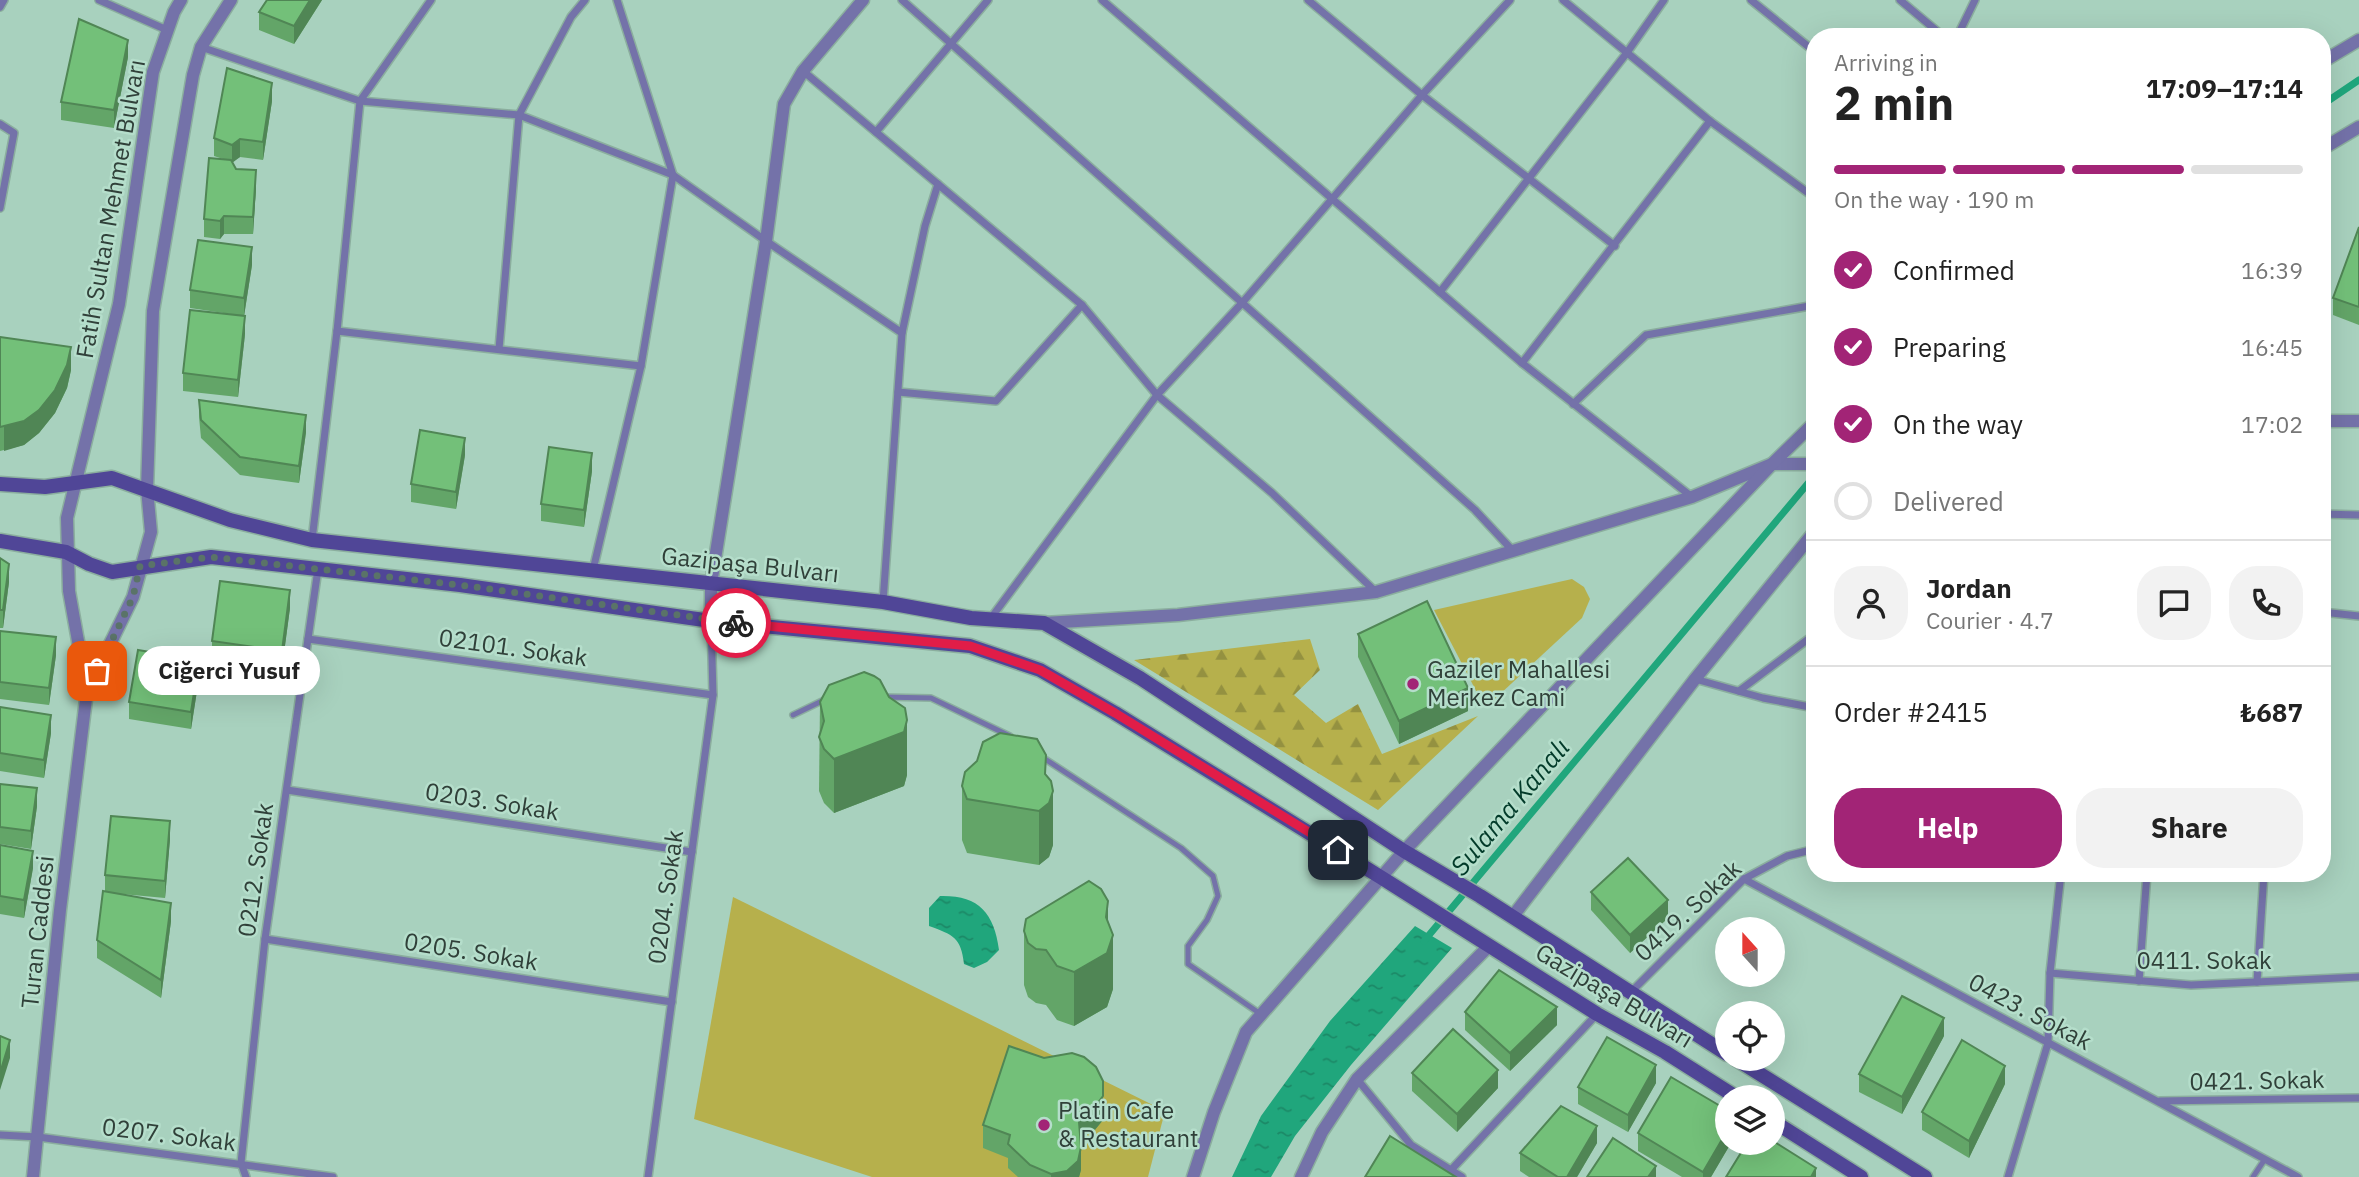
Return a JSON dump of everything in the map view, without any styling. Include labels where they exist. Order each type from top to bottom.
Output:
[{"type":"main road","name":"Gazipaşa Bulvarı","points":[[0,484],[45,487],[112,478],[230,520],[312,540],[883,602],[971,618],[1044,623],[1140,678],[1404,851],[1513,916],[1715,1046]]},
{"type":"main road","points":[[0,541],[66,552],[112,572],[211,557],[460,585],[710,621],[970,646],[1040,670],[1115,713],[1382,878]]},
{"type":"main road","name":"Gazipaşa Bulvarı","points":[[1382,878],[1488,947],[1717,1085]]},
{"type":"main road","points":[[1755,1071],[1925,1177]]},
{"type":"main road","points":[[1785,1129],[1861,1177]]},
{"type":"street","points":[[0,7],[5,0]]},
{"type":"street","points":[[99,0],[167,30]]},
{"type":"street","name":"Fatih Sultan Mehmet Bulvarı","points":[[87,691],[69,592],[67,518],[119,304],[153,72],[167,30],[181,0]]},
{"type":"street","points":[[87,691],[133,597],[151,532],[147,489],[153,311],[193,75],[201,47],[231,0]]},
{"type":"street","points":[[312,540],[337,331],[360,101],[431,0]]},
{"type":"street","points":[[499,349],[519,115],[571,17],[585,0]]},
{"type":"street","points":[[593,570],[641,366],[673,175],[617,0]]},
{"type":"street","points":[[710,621],[711,584],[766,241],[784,104],[803,71],[863,0]]},
{"type":"street","points":[[902,0],[1475,510],[1513,551]]},
{"type":"street","points":[[876,132],[988,0]]},
{"type":"street","points":[[1102,0],[1522,363],[1692,497]]},
{"type":"street","points":[[1308,0],[1615,246]]},
{"type":"street","points":[[991,618],[1157,395],[1242,303],[1422,94],[1510,0]]},
{"type":"street","points":[[1563,0],[1710,121],[1806,191]]},
{"type":"street","points":[[1440,292],[1626,54],[1664,0]]},
{"type":"street","points":[[1751,0],[1806,44]]},
{"type":"street","points":[[1900,0],[1933,28]]},
{"type":"street","points":[[1961,28],[1975,0]]},
{"type":"street","points":[[2331,57],[2359,40]]},
{"type":"street","points":[[201,47],[360,101],[519,115],[673,175],[902,333]]},
{"type":"street","points":[[803,71],[1082,306],[1157,395],[1272,493],[1376,592]]},
{"type":"street","points":[[1522,363],[1710,121]]},
{"type":"street","points":[[0,124],[14,133],[0,208]]},
{"type":"street","points":[[2331,144],[2359,127]]},
{"type":"street","points":[[883,602],[902,333],[925,226],[938,184]]},
{"type":"street","points":[[898,393],[996,401],[1082,306]]},
{"type":"street","points":[[1573,404],[1646,335],[1806,306]]},
{"type":"street","points":[[337,331],[641,366]]},
{"type":"street","points":[[2331,421],[2359,421]]},
{"type":"street","points":[[1193,1177],[1213,1112],[1246,1032],[1404,851],[1806,431]]},
{"type":"street","points":[[1044,623],[1178,615],[1376,592],[1692,497],[1772,464],[1806,464]]},
{"type":"street","points":[[2331,514],[2359,515]]},
{"type":"street","points":[[1513,916],[1695,679],[1806,542]]},
{"type":"street","name":"0212. Sokak","points":[[246,1177],[241,1163],[265,939],[318,568]]},
{"type":"street","points":[[2331,613],[2359,616]]},
{"type":"street","name":"0204. Sokak","points":[[648,1177],[713,695],[710,621]]},
{"type":"street","name":"02101. Sokak","points":[[308,639],[713,695]]},
{"type":"street","points":[[1739,691],[1806,641]]},
{"type":"street","points":[[1695,679],[1763,698],[1806,706]]},
{"type":"street","name":"Turan Caddesi","points":[[33,1177],[60,910],[87,691]]},
{"type":"street","name":"0203. Sokak","points":[[286,790],[692,852]]},
{"type":"street","name":"0419. Sokak","points":[[1630,993],[1744,879],[1787,856],[1806,851]]},
{"type":"street","name":"0423. Sokak","points":[[1744,879],[2298,1177]]},
{"type":"street","points":[[2008,1177],[2048,1044],[2050,974],[2060,882]]},
{"type":"street","points":[[2139,981],[2146,882]]},
{"type":"street","points":[[2257,982],[2263,882]]},
{"type":"street","name":"0205. Sokak","points":[[265,939],[671,1002]]},
{"type":"street","points":[[1301,1177],[1322,1132],[1357,1079],[1488,947]]},
{"type":"street","name":"0411. Sokak","points":[[2050,974],[2191,985],[2359,977]]},
{"type":"street","points":[[1451,1170],[1597,1014]]},
{"type":"street","points":[[1357,1079],[1411,1145],[1462,1177]]},
{"type":"street","name":"0421. Sokak","points":[[2157,1101],[2359,1098]]},
{"type":"street","name":"0207. Sokak","points":[[0,1135],[241,1163],[333,1177]]},
{"type":"lane","points":[[793,715],[834,695]]},
{"type":"lane","points":[[875,697],[931,698],[1015,739]]},
{"type":"lane","points":[[1037,754],[1181,848],[1213,876],[1218,896],[1207,920],[1188,946],[1188,964],[1262,1015]]},
{"type":"lane","points":[[2253,1177],[2264,1159]]},
{"type":"green space","points":[[1572,579],[1584,587],[1590,599],[1582,618],[1485,708],[1434,610]]},
{"type":"green space","points":[[1310,639],[1320,670],[1294,695],[1326,723],[1358,704],[1382,754],[1478,716],[1378,810],[1134,660]]},
{"type":"green space","points":[[733,897],[1165,1111],[1148,1177],[872,1177],[694,1119]]},
{"type":"water","points":[[940,896],[965,899],[982,908],[988,916],[999,950],[987,962],[974,968],[964,964],[958,942],[929,926],[929,908]]},
{"type":"water","points":[[1415,926],[1452,948],[1351,1065],[1295,1136],[1271,1177],[1232,1177],[1261,1116],[1330,1021]]},
{"type":"building","points":[[267,0],[310,0],[294,26],[259,12]]},
{"type":"building","points":[[79,19],[128,40],[114,110],[61,102]]},
{"type":"building","points":[[227,68],[272,83],[263,142],[240,139],[232,145],[214,138]]},
{"type":"building","points":[[209,158],[231,160],[236,169],[256,170],[253,217],[224,216],[220,221],[204,219]]},
{"type":"building","points":[[2359,227],[2359,307],[2333,298]]},
{"type":"building","points":[[198,240],[252,247],[244,298],[190,290]]},
{"type":"building","points":[[190,310],[245,316],[238,380],[183,373]]},
{"type":"building","points":[[0,337],[71,347],[67,365],[55,390],[39,410],[24,421],[0,427]]},
{"type":"building","points":[[199,400],[306,415],[299,466],[240,457],[201,420]]},
{"type":"building","points":[[420,430],[465,438],[456,492],[411,484]]},
{"type":"building","points":[[549,447],[592,453],[584,510],[541,504]]},
{"type":"building","points":[[0,558],[9,564],[3,610],[0,610]]},
{"type":"building","points":[[220,581],[290,590],[282,651],[212,641]]},
{"type":"building","name":"Gaziler Mahallesi Merkez Cami","points":[[1427,601],[1468,688],[1399,721],[1358,634]]},
{"type":"building","points":[[0,631],[56,637],[49,688],[0,682]]},
{"type":"building","points":[[138,650],[199,660],[191,712],[129,702]]},
{"type":"building","points":[[864,672],[880,680],[889,697],[905,708],[907,720],[904,732],[834,759],[824,749],[819,737],[824,721],[820,702],[829,685]]},
{"type":"building","points":[[0,707],[51,715],[44,760],[0,753]]},
{"type":"building","points":[[1000,733],[1037,739],[1046,755],[1045,774],[1051,781],[1053,791],[1049,803],[1039,811],[967,799],[962,786],[965,772],[977,761],[983,742]]},
{"type":"building","points":[[0,784],[37,788],[31,831],[0,827]]},
{"type":"building","points":[[111,816],[170,821],[165,881],[105,875]]},
{"type":"building","points":[[0,845],[33,851],[24,900],[0,896]]},
{"type":"building","points":[[1628,858],[1668,900],[1630,935],[1591,892]]},
{"type":"building","points":[[1089,881],[1101,889],[1108,901],[1106,917],[1113,935],[1107,953],[1074,972],[1057,966],[1046,950],[1036,949],[1028,943],[1024,931],[1026,919]]},
{"type":"building","points":[[103,891],[171,903],[161,980],[97,940]]},
{"type":"building","points":[[1499,970],[1557,1007],[1510,1053],[1465,1012]]},
{"type":"building","points":[[1902,996],[1944,1018],[1902,1097],[1859,1074]]},
{"type":"building","points":[[1453,1029],[1498,1070],[1457,1114],[1412,1073]]},
{"type":"building","points":[[0,1036],[10,1040],[0,1073]]},
{"type":"building","points":[[1607,1037],[1656,1065],[1628,1115],[1578,1087]]},
{"type":"building","points":[[1962,1040],[2005,1066],[1969,1141],[1922,1112]]},
{"type":"building","name":"Platin Cafe & Restaurant","points":[[1009,1046],[1044,1058],[1072,1053],[1084,1057],[1096,1067],[1103,1081],[1103,1096],[1094,1108],[1082,1114],[1079,1122],[1081,1147],[1078,1161],[1067,1171],[1051,1174],[1030,1165],[1008,1144],[1010,1135],[983,1125]]},
{"type":"building","points":[[1671,1077],[1715,1103],[1715,1152],[1703,1172],[1638,1133]]},
{"type":"building","points":[[1561,1106],[1597,1126],[1567,1177],[1558,1177],[1520,1153]]},
{"type":"building","points":[[1390,1136],[1456,1177],[1365,1177]]},
{"type":"building","points":[[1613,1138],[1656,1166],[1648,1177],[1587,1177]]},
{"type":"building","points":[[1785,1149],[1816,1168],[1811,1177],[1726,1177],[1740,1155],[1785,1155]]},
{"type":"waterway","name":"Sulama Kanalı","points":[[2331,99],[2359,80]]},
{"type":"waterway","name":"Sulama Kanalı","points":[[1424,941],[1806,486]]},
{"type":"way so far","points":[[97,671],[133,597],[140,566],[211,557],[460,585],[736,623]]},
{"type":"place","name":"Ciğerci Yusuf","points":[[97,671]]},
{"type":"place","name":"Gaziler Mahallesi Merkez Cami","points":[[1413,684]]},
{"type":"place","name":"Platin Cafe & Restaurant","points":[[1044,1125]]},
{"type":"route","points":[[736,623],[970,646],[1040,670],[1338,850]]}]
